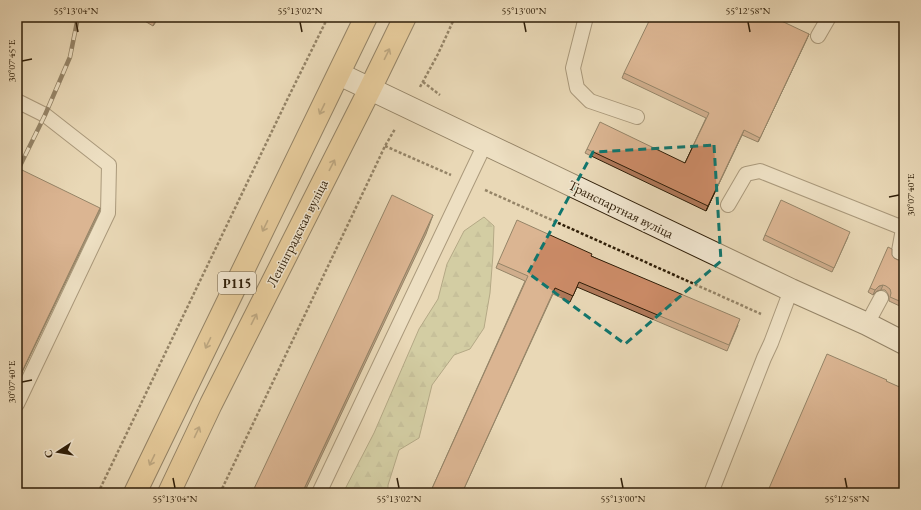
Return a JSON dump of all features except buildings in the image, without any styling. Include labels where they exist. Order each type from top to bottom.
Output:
[{"type":"main road","name":"Р115","points":[[135,493],[366,17]]},
{"type":"main road","name":"Ленінградская вуліца","points":[[169,493],[211,404],[405,17]]},
{"type":"main road","name":"Транспартная вуліца","points":[[339,74],[791,290],[867,324],[904,343]]},
{"type":"lane","points":[[586,17],[573,68],[577,88],[590,101],[637,117]]},
{"type":"lane","points":[[818,36],[830,17]]},
{"type":"lane","points":[[17,101],[45,115],[109,165],[108,213],[17,404]]},
{"type":"lane","points":[[319,493],[485,144]]},
{"type":"lane","points":[[728,206],[746,174],[760,171],[904,226],[898,257]]},
{"type":"lane","points":[[711,493],[791,290]]},
{"type":"lane","points":[[867,324],[881,298]]},
{"type":"path","points":[[98,493],[328,17]]},
{"type":"path","points":[[418,89],[438,54],[455,17]]},
{"type":"path","points":[[220,493],[385,146],[395,129]]},
{"type":"path","points":[[385,146],[779,323]]},
{"type":"highlighted area","points":[[714,145],[721,261],[625,344],[528,273],[593,152]]},
{"type":"green space","points":[[484,217],[494,226],[490,293],[484,328],[470,349],[454,355],[432,385],[419,438],[399,450],[388,485],[388,493],[343,493],[374,433],[419,329],[438,299],[447,264],[464,231]]},
{"type":"railway","points":[[17,172],[45,115],[70,57],[78,17]]}]
